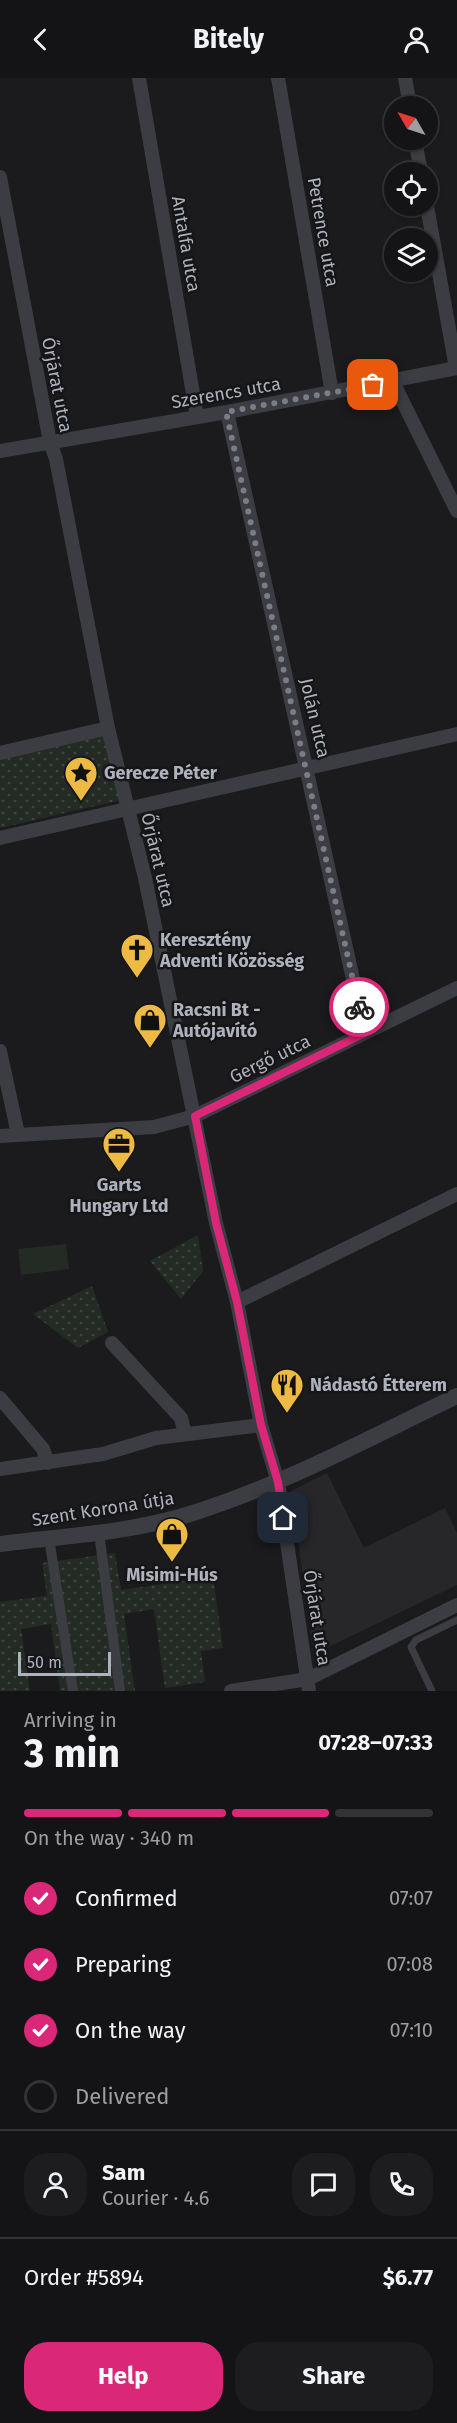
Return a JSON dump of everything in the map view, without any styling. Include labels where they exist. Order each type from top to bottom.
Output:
[{"type":"street","name":"Antalfa utca","points":[[139,78],[197,417]]},
{"type":"street","name":"Petrence utca","points":[[278,78],[332,393]]},
{"type":"street","points":[[405,78],[408,96]]},
{"type":"street","name":"Őrjárat utca","points":[[0,177],[50,442],[56,459],[108,728],[128,808],[216,1223],[237,1302],[261,1425],[278,1482],[309,1685]]},
{"type":"street","points":[[429,216],[457,368]]},
{"type":"street","name":"Szerencs utca","points":[[0,451],[393,382],[457,368]]},
{"type":"street","points":[[393,382],[457,511]]},
{"type":"street","name":"Jolán utca","points":[[226,412],[365,1033]]},
{"type":"street","points":[[0,753],[108,728]]},
{"type":"street","points":[[0,838],[457,734]]},
{"type":"street","name":"Gergő utca","points":[[0,1136],[154,1127],[195,1116],[457,988]]},
{"type":"street","points":[[0,1051],[18,1134]]},
{"type":"street","points":[[237,1302],[457,1194]]},
{"type":"street","points":[[112,1343],[181,1418],[185,1434]]},
{"type":"street","name":"Szent Korona útja","points":[[0,1544],[99,1533],[188,1515],[278,1482],[457,1395]]},
{"type":"street","points":[[0,1398],[43,1449],[48,1463]]},
{"type":"street","points":[[0,1469],[104,1454],[156,1438],[261,1425]]},
{"type":"street","points":[[99,1533],[120,1691]]},
{"type":"street","points":[[49,1538],[74,1691]]},
{"type":"street","points":[[231,1691],[309,1685],[457,1605]]},
{"type":"lane","points":[[432,1691],[411,1647],[416,1640],[457,1620]]},
{"type":"shaded area","points":[[105,733],[121,800],[0,828],[0,757]]},
{"type":"shaded area","points":[[198,1235],[203,1271],[181,1299],[150,1261]]},
{"type":"shaded area","points":[[66,1244],[69,1269],[21,1275],[18,1249]]},
{"type":"shaded area","points":[[92,1286],[108,1332],[78,1348],[33,1314]]},
{"type":"shaded area","points":[[327,1473],[364,1548],[445,1508],[457,1533],[457,1585],[314,1654],[291,1491]]},
{"type":"shaded area","points":[[115,1553],[121,1590],[213,1577],[223,1648],[201,1651],[205,1682],[165,1688],[154,1609],[124,1614],[135,1691],[60,1691],[51,1624],[21,1629],[30,1691],[0,1691],[0,1602],[47,1596],[42,1563]]},
{"type":"way so far","points":[[359,1007],[226,412],[373,385]]},
{"type":"place","name":"Gerecze Péter","points":[[81,802]]},
{"type":"place","name":"Keresztény Adventi Közösség","points":[[137,979]]},
{"type":"place","name":"Racsni Bt - Autójavító","points":[[150,1049]]},
{"type":"place","name":"Garts Hungary Ltd","points":[[119,1173]]},
{"type":"place","name":"Nádastó Étterem","points":[[287,1414]]},
{"type":"place","name":"Misimi-Hús","points":[[172,1563]]},
{"type":"route","points":[[283,1518],[278,1482],[261,1425],[237,1302],[216,1223],[195,1116],[365,1033],[359,1007]]}]
